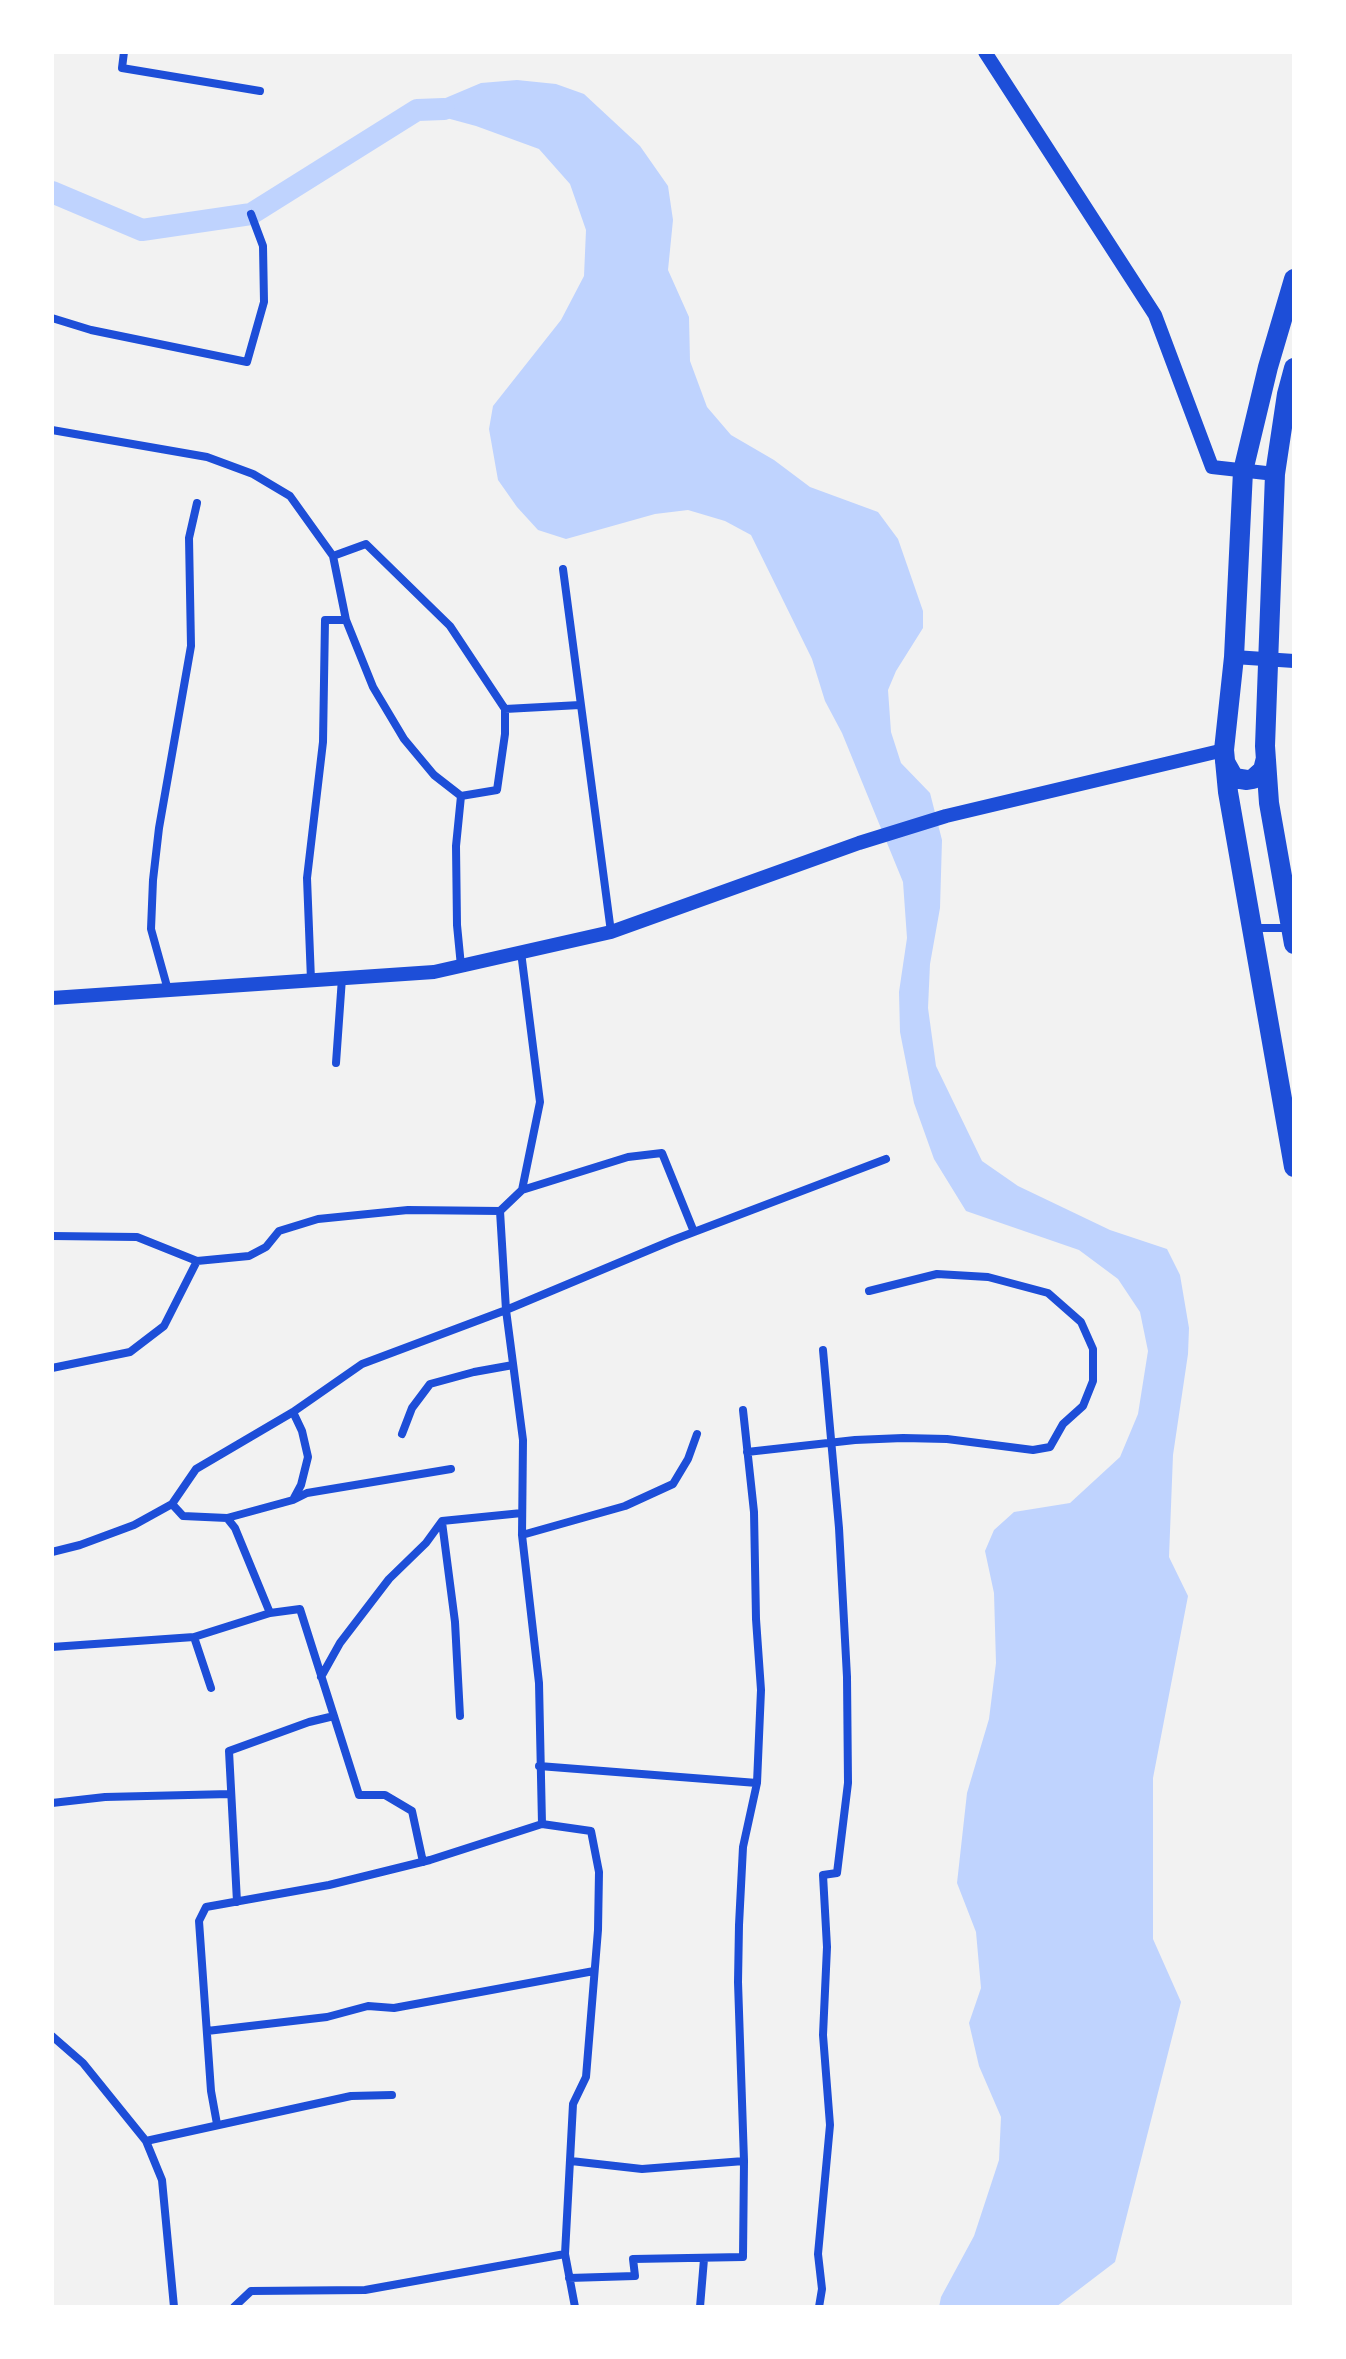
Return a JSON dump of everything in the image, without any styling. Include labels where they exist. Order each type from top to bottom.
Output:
[{"type":"main road","points":[[1294,279],[1268,367],[1243,471],[1234,657],[1225,756],[1294,1167]]},
{"type":"main road","points":[[1293,934],[1269,803],[1266,658],[1275,474],[1294,368]]},
{"type":"main road","points":[[1228,705],[1233,695],[1248,688],[1258,692],[1266,706]]},
{"type":"main road","points":[[1225,756],[1230,774],[1241,780],[1259,775],[1266,758]]},
{"type":"street","points":[[124,52],[122,68],[260,91]]},
{"type":"street","points":[[985,52],[1155,315],[1212,467],[1275,474]]},
{"type":"street","points":[[52,318],[91,330],[247,362],[264,302],[263,246],[251,214]]},
{"type":"street","points":[[52,430],[207,457],[253,474],[290,496],[333,556],[346,620],[373,687],[404,739],[434,775],[461,796],[497,790],[505,734],[505,709],[450,626],[366,544],[333,556]]},
{"type":"street","points":[[168,990],[151,929],[153,880],[159,828],[191,646],[189,538],[197,503]]},
{"type":"street","points":[[563,569],[611,932]]},
{"type":"street","points":[[311,980],[307,878],[323,742],[325,620],[346,620]]},
{"type":"street","points":[[1234,657],[1294,661]]},
{"type":"street","points":[[505,709],[580,705]]},
{"type":"street","points":[[52,998],[434,972],[611,932],[859,843],[946,816],[1225,756]]},
{"type":"street","points":[[461,796],[456,846],[461,966]]},
{"type":"street","points":[[1254,928],[1293,934]]},
{"type":"street","points":[[521,952],[540,1102],[522,1190]]},
{"type":"street","points":[[336,1063],[342,978]]},
{"type":"street","points":[[52,1236],[137,1237],[197,1261],[249,1256],[266,1247],[279,1231],[318,1219],[408,1210],[500,1211],[522,1190],[628,1157],[662,1153],[694,1232]]},
{"type":"street","points":[[52,1552],[134,1525],[172,1504],[196,1469],[293,1412],[362,1364],[886,1159]]},
{"type":"street","points":[[500,1211],[506,1310],[523,1440],[522,1535],[539,1683],[542,1824]]},
{"type":"street","points":[[52,1368],[130,1352],[164,1326],[197,1261]]},
{"type":"street","points":[[747,1452],[903,1438],[947,1439],[1033,1450],[1050,1447],[1063,1424],[1083,1406],[1093,1381],[1093,1349],[1081,1322],[1048,1293],[988,1277],[937,1274],[869,1291]]},
{"type":"street","points":[[819,2307],[822,2289],[818,2254],[830,2125],[823,2035],[827,1947],[823,1875],[837,1873],[848,1783],[847,1677],[833,1442],[823,1350]]},
{"type":"street","points":[[402,1434],[412,1408],[430,1384],[513,1365]]},
{"type":"street","points":[[569,2278],[635,2276],[633,2259],[743,2257],[739,1925],[743,1847],[757,1783],[761,1690],[754,1512],[743,1410]]},
{"type":"street","points":[[293,1412],[302,1431],[308,1457],[301,1485],[293,1500]]},
{"type":"street","points":[[522,1535],[625,1506],[673,1484],[688,1459],[697,1434]]},
{"type":"street","points":[[172,1504],[183,1516],[227,1518],[293,1500],[307,1493],[451,1469]]},
{"type":"street","points":[[321,1677],[340,1643],[389,1579],[426,1543],[442,1521],[522,1513]]},
{"type":"street","points":[[227,1518],[235,1528],[270,1613]]},
{"type":"street","points":[[442,1521],[455,1622],[460,1716]]},
{"type":"street","points":[[52,1647],[194,1637],[270,1613],[300,1609],[359,1795],[385,1795],[412,1811],[423,1862]]},
{"type":"street","points":[[194,1637],[211,1688]]},
{"type":"street","points":[[237,1902],[229,1751],[334,1716]]},
{"type":"street","points":[[539,1766],[757,1783]]},
{"type":"street","points":[[52,1803],[105,1797],[230,1794]]},
{"type":"street","points":[[217,2124],[211,2091],[199,1921],[206,1907],[329,1885],[423,1862],[542,1824],[591,1831],[599,1872],[594,1971],[586,2077],[573,2104],[565,2254],[575,2307]]},
{"type":"street","points":[[207,2031],[327,2017],[368,2006],[394,2008],[594,1971]]},
{"type":"street","points":[[52,2036],[83,2063],[146,2141],[162,2180],[174,2307]]},
{"type":"street","points":[[146,2141],[351,2096],[392,2095]]},
{"type":"street","points":[[571,2161],[642,2169],[744,2161]]},
{"type":"street","points":[[234,2307],[251,2291],[365,2290],[565,2254]]},
{"type":"street","points":[[700,2307],[704,2259]]},
{"type":"water","points":[[517,80],[556,84],[584,94],[640,146],[668,186],[673,220],[668,270],[689,317],[690,361],[707,407],[731,435],[774,460],[810,487],[878,512],[898,539],[923,611],[923,628],[888,690],[891,732],[901,763],[930,793],[942,840],[940,908],[930,964],[928,1008],[936,1066],[982,1161],[1018,1186],[1110,1230],[1167,1249],[1180,1275],[1189,1328],[1188,1354],[1173,1455],[1169,1557],[1188,1596],[1153,1778],[1153,1939],[1181,2002],[1115,2262],[1056,2307],[939,2307],[941,2297],[974,2236],[999,2160],[1001,2117],[979,2066],[969,2023],[981,1988],[976,1932],[957,1883],[967,1793],[989,1719],[996,1663],[994,1593],[985,1551],[994,1530],[1014,1512],[1070,1503],[1120,1457],[1138,1414],[1148,1351],[1140,1312],[1118,1279],[1079,1250],[966,1211],[934,1159],[914,1103],[900,1032],[899,992],[907,938],[903,882],[842,733],[825,701],[812,659],[751,535],[725,521],[688,510],[655,514],[566,539],[538,530],[498,480],[489,429],[493,406],[561,320],[584,276],[586,230],[570,184],[539,149],[476,126],[417,110],[481,83]]},
{"type":"waterway","points":[[52,192],[142,230],[251,214],[417,110],[444,109]]}]
